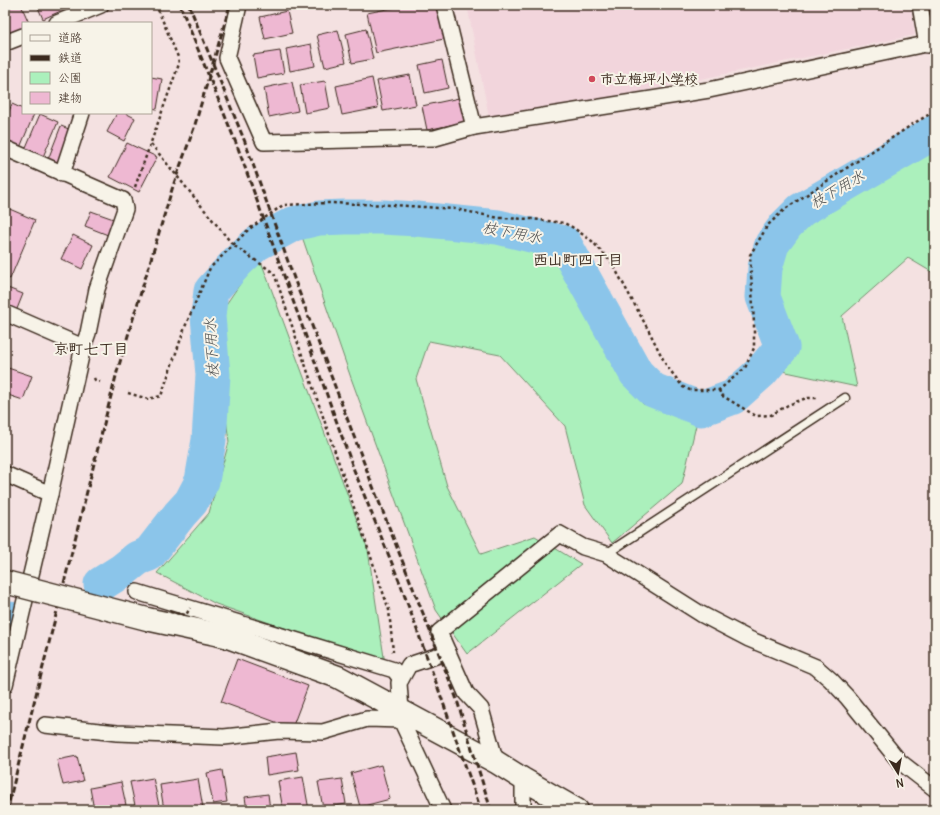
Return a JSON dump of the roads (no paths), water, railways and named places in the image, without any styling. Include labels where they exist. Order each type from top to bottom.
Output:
[{"type":"street","points":[[63,22],[81,19],[101,5]]},
{"type":"street","points":[[239,5],[227,58],[264,142],[435,138],[474,127],[709,90],[931,43],[920,5]]},
{"type":"street","points":[[444,5],[474,127]]},
{"type":"street","points":[[5,43],[22,36]]},
{"type":"street","points":[[62,174],[82,114]]},
{"type":"street","points":[[5,148],[123,200],[125,209],[97,289],[5,685]]},
{"type":"street","points":[[5,313],[83,347]]},
{"type":"street","points":[[5,474],[50,494]]},
{"type":"street","points":[[496,762],[481,709],[466,694],[439,632],[560,534],[583,548],[606,554],[701,614],[749,639],[816,667],[847,697],[899,761],[935,789]]},
{"type":"street","points":[[5,582],[151,620],[225,636],[338,677],[401,716],[496,762],[523,780],[577,810]]},
{"type":"street","points":[[136,592],[398,675]]},
{"type":"street","points":[[398,675],[409,665],[448,652]]},
{"type":"street","points":[[398,675],[401,716],[443,810]]},
{"type":"street","points":[[45,725],[117,733],[224,737],[279,731],[323,732],[367,719],[401,716]]},
{"type":"street","points":[[523,780],[523,810]]},
{"type":"lane","points":[[606,554],[845,398]]},
{"type":"waterway","name":"枝下用水","points":[[101,584],[138,558],[149,554],[191,502],[202,481],[209,440],[213,375],[208,316],[211,291],[237,262],[256,244],[293,224],[319,218],[345,217],[417,219],[498,227],[564,243],[636,373],[653,390],[701,409],[733,397],[761,372],[782,347],[763,297],[765,268],[772,244],[786,225],[801,210],[935,132]]},
{"type":"waterway","name":"枝下用水","points":[[5,622],[10,619]]},
{"type":"railway","points":[[180,5],[238,148],[354,470],[400,583],[481,810]]},
{"type":"railway","points":[[189,5],[245,142],[295,281],[372,484],[456,697],[491,810]]},
{"type":"railway","points":[[7,810],[117,372],[173,186],[194,128],[230,5]]},
{"type":"place","name":"市立梅坪小学校","points":[[592,79]]},
{"type":"district","name":"西山町四丁目","points":[[578,259]]},
{"type":"district","name":"京町七丁目","points":[[91,348]]}]
